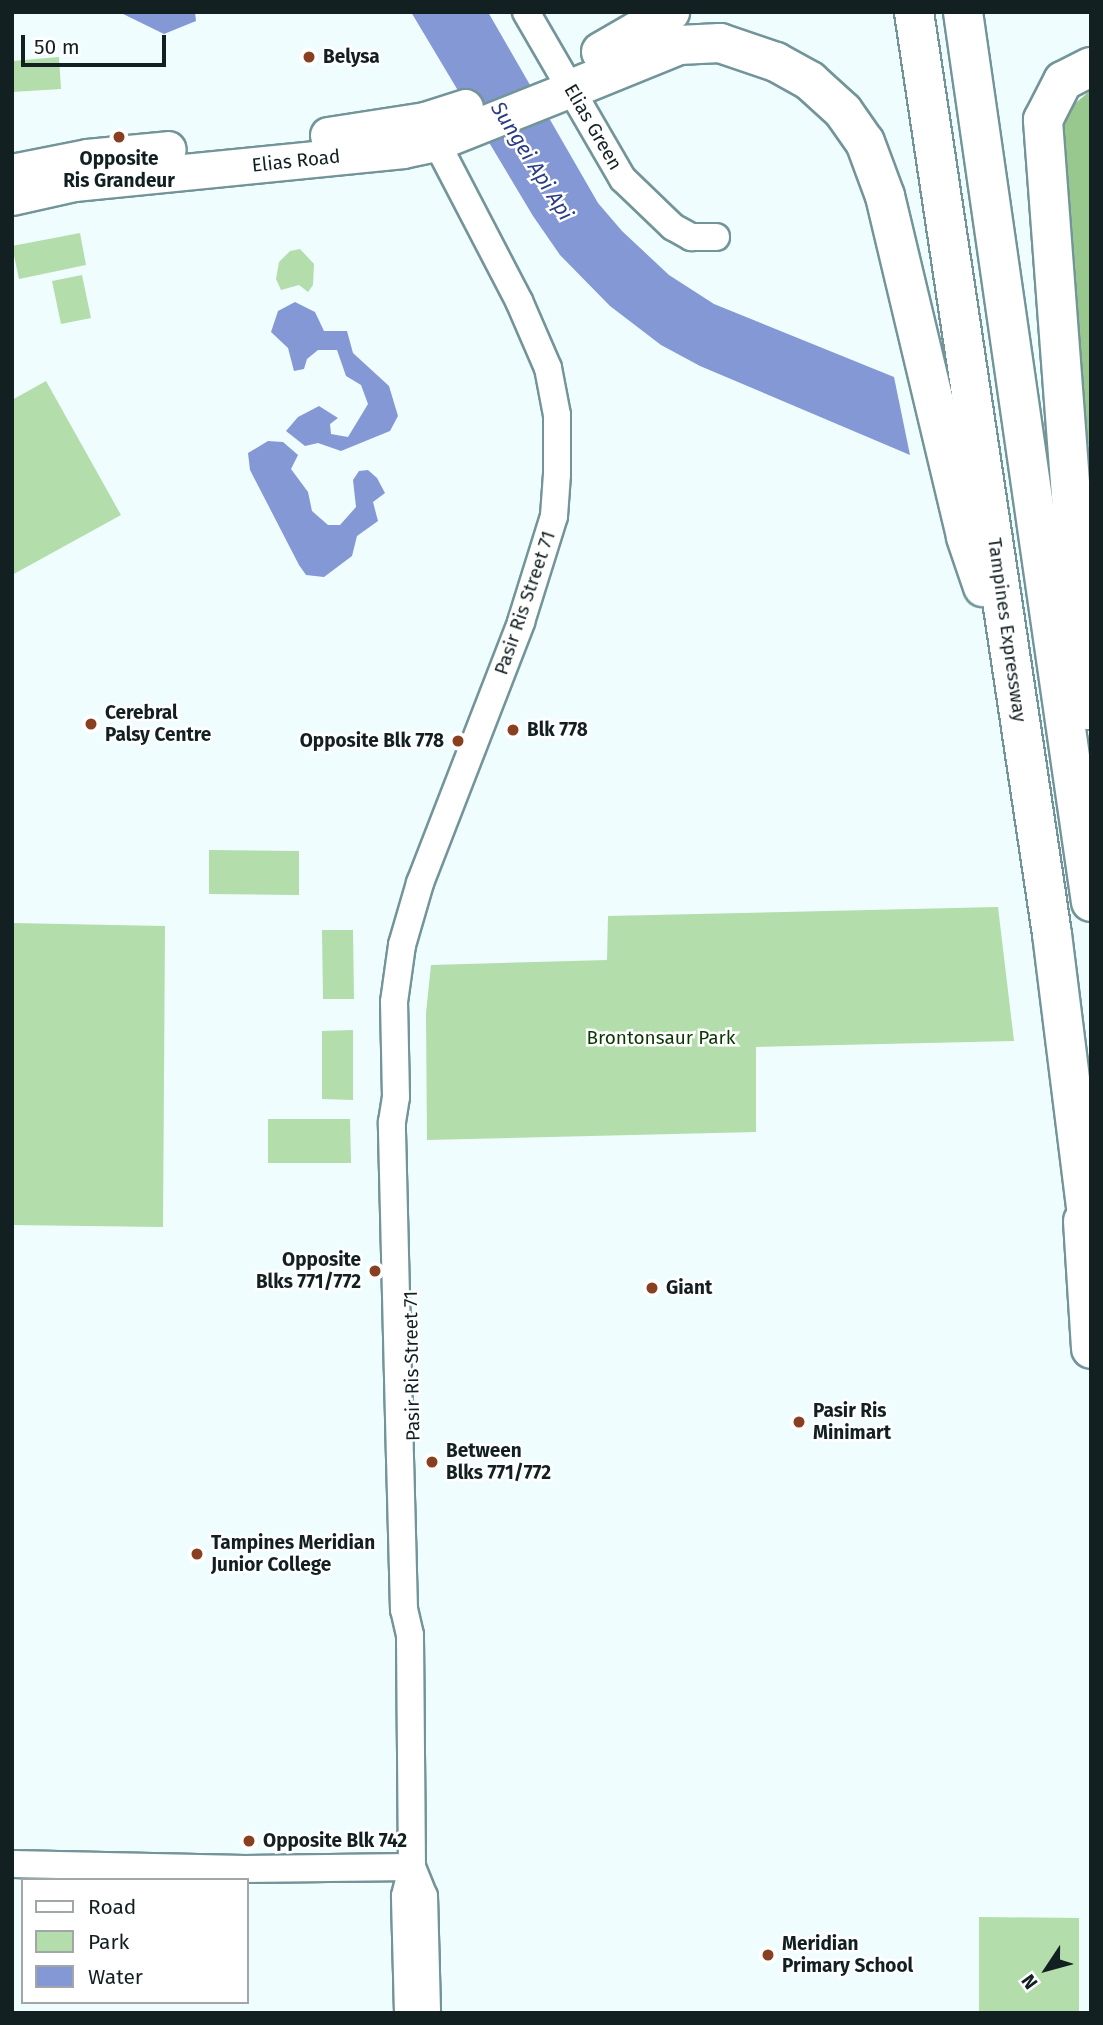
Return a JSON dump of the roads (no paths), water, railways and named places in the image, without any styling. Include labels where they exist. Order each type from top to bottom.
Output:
[{"type":"highway","points":[[552,87],[670,12]]},
{"type":"highway","name":"Tampines Expressway","points":[[914,12],[1015,683],[1091,1248]]},
{"type":"highway","points":[[963,12],[1091,902]]},
{"type":"highway","points":[[552,87],[679,45],[720,43],[776,62],[810,80],[843,111],[866,142],[886,196],[966,537],[1015,683]]},
{"type":"highway","points":[[1091,67],[1063,81],[1043,120],[1091,757]]},
{"type":"highway","points":[[1080,1159],[1091,1349]]},
{"type":"main road","name":"Elias Road","points":[[12,197],[74,183],[443,127],[552,87]]},
{"type":"main road","name":"Elias Road","points":[[12,172],[87,157],[443,127]]},
{"type":"street","name":"Elias Green","points":[[526,12],[552,87],[623,179],[653,212],[691,237],[716,237]]},
{"type":"street","name":"Pasir Ris Street 71","points":[[408,2013],[405,1896],[412,1867],[410,1635],[404,1610],[400,1460],[392,1122],[397,1097],[394,1002],[402,945],[420,883],[536,576],[554,516],[557,474],[557,415],[548,368],[443,127]]},
{"type":"street","points":[[12,1864],[245,1869],[412,1867]]},
{"type":"street","name":"Pasir Ris Street 71","points":[[412,1867],[424,1896],[427,2013]]},
{"type":"water","points":[[119,12],[195,12],[196,21],[164,34]]},
{"type":"water","name":"Sungei Api Api","points":[[411,12],[488,12],[598,203],[622,231],[669,275],[714,304],[894,377],[910,455],[700,366],[661,345],[610,306],[560,255],[533,216]]},
{"type":"water","points":[[295,302],[315,312],[324,331],[347,331],[353,353],[389,386],[398,416],[390,431],[341,451],[318,443],[305,446],[286,431],[298,417],[319,406],[338,418],[330,424],[331,434],[348,437],[368,404],[361,385],[346,376],[337,350],[318,350],[307,359],[304,369],[294,371],[288,348],[271,332],[278,311]]},
{"type":"water","points":[[268,441],[283,442],[298,455],[291,469],[308,492],[312,511],[328,525],[340,525],[356,507],[353,480],[359,471],[368,470],[377,478],[385,493],[373,502],[378,521],[357,536],[352,556],[324,577],[306,575],[299,565],[250,470],[248,453]]},
{"type":"place","name":"Belysa","points":[[309,57]]},
{"type":"place","name":"Opposite Ris Grandeur","points":[[119,137]]},
{"type":"place","name":"Cerebral Palsy Centre","points":[[91,724]]},
{"type":"place","name":"Blk 778","points":[[513,730]]},
{"type":"place","name":"Opposite Blk 778","points":[[458,741]]},
{"type":"place","name":"Opposite Blks 771/772","points":[[375,1271]]},
{"type":"place","name":"Giant","points":[[652,1288]]},
{"type":"place","name":"Pasir Ris Minimart","points":[[799,1422]]},
{"type":"place","name":"Between Blks 771/772","points":[[432,1462]]},
{"type":"place","name":"Tampines Meridian Junior College","points":[[197,1554]]},
{"type":"place","name":"Opposite Blk 742","points":[[249,1841]]},
{"type":"place","name":"Meridian Primary School","points":[[768,1955]]},
{"type":"park label","name":"Brontonsaur Park","points":[[661,1038]]}]
